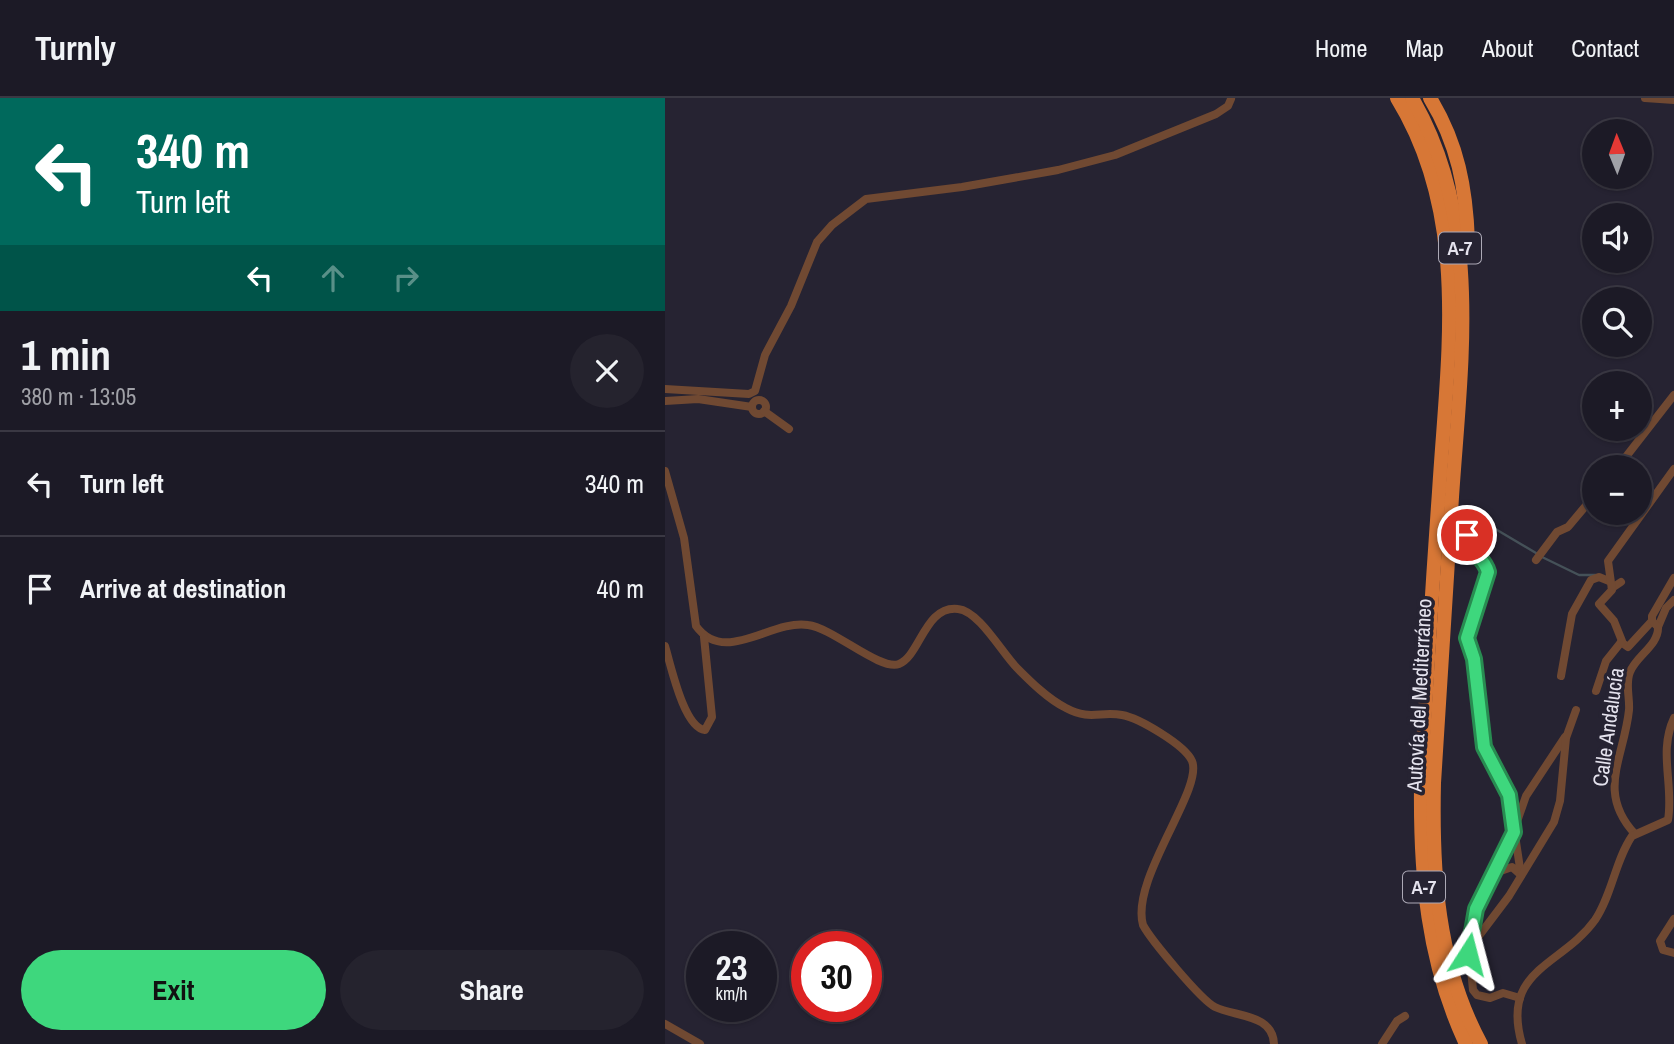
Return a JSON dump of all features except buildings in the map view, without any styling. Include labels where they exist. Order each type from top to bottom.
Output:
[{"type":"highway","points":[[1387,98],[1410,136],[1446,232]]},
{"type":"highway","name":"Autovía del Mediterráneo","points":[[1397,98],[1424,151],[1446,232],[1450,284],[1451,407]]},
{"type":"highway","name":"Autovía del Mediterráneo","points":[[1412,98],[1434,141],[1448,181],[1458,232],[1462,287],[1451,407],[1431,725],[1420,820],[1426,911],[1442,987],[1465,1044]]},
{"type":"highway","points":[[1430,98],[1448,129],[1462,174],[1468,252],[1462,287]]},
{"type":"highway","name":"Autovía del Mediterráneo","points":[[1431,725],[1433,813],[1440,914],[1455,983],[1481,1044]]},
{"type":"street","points":[[1645,98],[1674,100]]},
{"type":"street","points":[[764,411],[765,404],[760,400],[758,384],[765,355],[791,306],[817,242],[832,225],[866,199],[962,187],[1058,170],[1115,155],[1216,114],[1228,106],[1231,99]]},
{"type":"street","points":[[665,389],[749,394],[758,384]]},
{"type":"street","points":[[1627,455],[1674,395]]},
{"type":"street","points":[[665,401],[698,399],[752,407],[756,413],[764,411],[789,429]]},
{"type":"street","points":[[752,407],[760,400]]},
{"type":"street","points":[[1596,691],[1606,661],[1621,642],[1614,621],[1599,604],[1611,584],[1608,561],[1674,469]]},
{"type":"street","points":[[665,471],[684,538],[696,626],[704,637],[712,717],[705,730],[697,728],[689,720],[665,646]]},
{"type":"street","points":[[1537,560],[1557,532],[1568,527],[1582,510]]},
{"type":"street","points":[[1486,530],[1471,530],[1467,535],[1469,547],[1484,562],[1488,572],[1467,638],[1474,659],[1484,747],[1509,795],[1521,875]]},
{"type":"street","points":[[1561,676],[1575,607],[1591,580],[1599,577],[1611,584],[1621,582]]},
{"type":"street","name":"Calle Andalucía","points":[[1635,834],[1618,813],[1614,784],[1629,709],[1627,682],[1636,660],[1656,639],[1657,612],[1671,590],[1674,578]]},
{"type":"street","name":"Calle Andalucía","points":[[1621,642],[1628,647],[1655,624],[1674,600]]},
{"type":"street","points":[[704,637],[717,642],[740,642],[792,625],[807,624],[833,634],[885,664],[897,665],[907,658],[919,637],[943,611],[960,609],[974,617],[1016,667],[1064,708],[1083,715],[1122,715],[1135,719],[1186,752],[1193,766],[1192,784],[1160,844],[1141,910],[1142,921],[1146,931],[1212,1006],[1265,1024],[1273,1034],[1274,1044]]},
{"type":"street","points":[[1472,942],[1509,896],[1554,822],[1569,732],[1576,710]]},
{"type":"street","points":[[1522,1044],[1520,998],[1523,986],[1595,919],[1626,844],[1635,834],[1668,820],[1671,795],[1665,750],[1674,718]]},
{"type":"street","points":[[1520,998],[1503,993],[1485,998],[1475,993],[1468,960],[1476,909],[1514,832],[1526,796],[1569,732]]},
{"type":"street","points":[[1495,873],[1512,867],[1521,875]]},
{"type":"street","points":[[1674,919],[1660,940],[1663,950],[1674,953]]},
{"type":"street","points":[[1382,1044],[1397,1021],[1405,1016]]},
{"type":"street","points":[[665,1024],[700,1044]]},
{"type":"waterway","points":[[1457,517],[1474,522]]},
{"type":"waterway","points":[[1492,527],[1536,553]]},
{"type":"waterway","points":[[1542,557],[1579,575],[1596,575]]},
{"type":"route","points":[[1467,535],[1469,547],[1480,555],[1488,572],[1486,586],[1467,638],[1474,659],[1481,732],[1488,757],[1509,795],[1514,820],[1514,832],[1506,853],[1476,909],[1468,954]]}]
